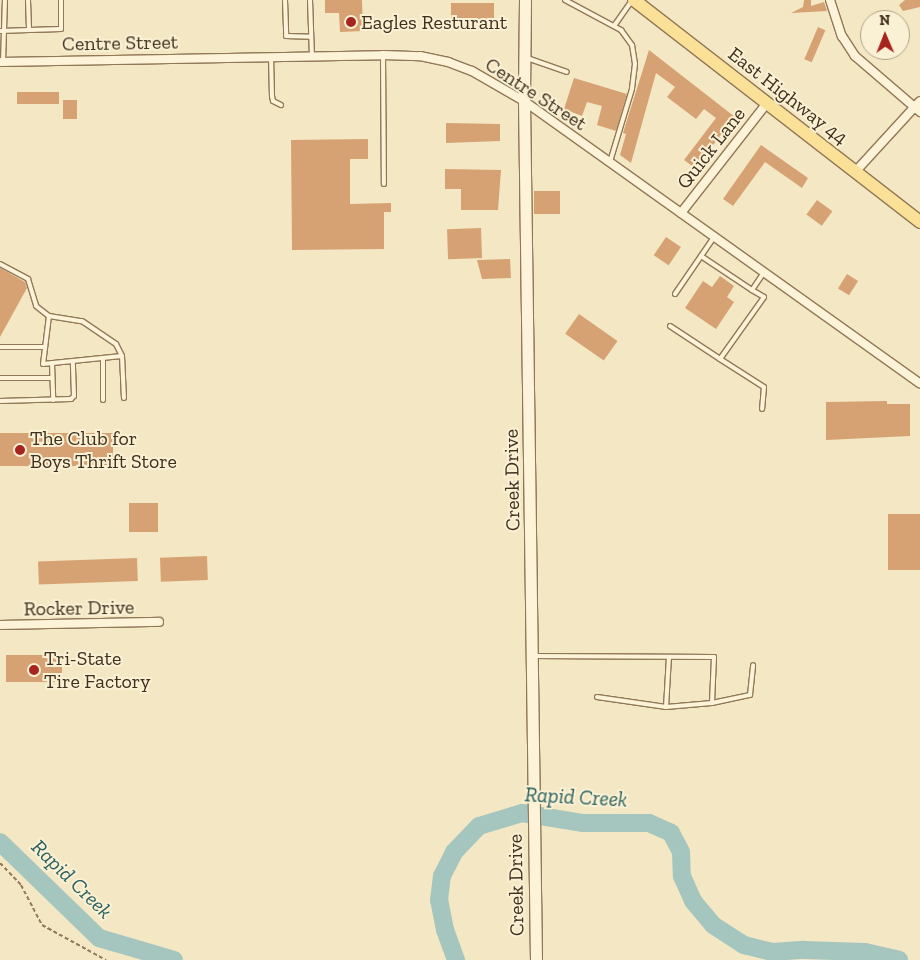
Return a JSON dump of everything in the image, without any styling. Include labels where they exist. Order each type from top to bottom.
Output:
[{"type":"main road","name":"East Highway 44","points":[[638,1],[920,222]]},
{"type":"street","name":"Creek Drive","points":[[526,0],[524,101],[536,960]]},
{"type":"street","points":[[830,0],[842,36],[855,56],[917,110]]},
{"type":"street","name":"Centre Street","points":[[1,62],[383,55],[420,56],[448,62],[472,71],[524,101],[920,383]]},
{"type":"street","points":[[855,172],[917,110],[920,100]]},
{"type":"street","name":"Quick Lane","points":[[681,213],[767,103]]},
{"type":"street","name":"Rocker Drive","points":[[0,625],[159,622]]},
{"type":"lane","points":[[1,62],[6,31],[5,0]]},
{"type":"lane","points":[[28,0],[29,30]]},
{"type":"lane","points":[[0,32],[62,29],[61,0]]},
{"type":"lane","points":[[285,0],[286,36],[311,37]]},
{"type":"lane","points":[[310,0],[312,56]]},
{"type":"lane","points":[[565,0],[614,26],[629,38],[635,64],[632,89],[610,164]]},
{"type":"lane","points":[[614,26],[638,1]]},
{"type":"lane","points":[[383,55],[384,184]]},
{"type":"lane","points":[[271,56],[273,101],[281,105]]},
{"type":"lane","points":[[524,57],[567,72]]},
{"type":"lane","points":[[675,294],[714,236]]},
{"type":"lane","points":[[701,256],[764,297],[720,359]]},
{"type":"lane","points":[[0,264],[28,279],[36,306],[48,316],[82,321],[103,332],[122,351],[124,398]]},
{"type":"lane","points":[[752,290],[764,272]]},
{"type":"lane","points":[[48,316],[43,347],[43,364],[122,356]]},
{"type":"lane","points":[[670,326],[764,387],[762,408]]},
{"type":"lane","points":[[0,347],[43,347]]},
{"type":"lane","points":[[102,358],[103,400]]},
{"type":"lane","points":[[0,400],[71,399],[74,396],[73,362]]},
{"type":"lane","points":[[52,363],[53,400]]},
{"type":"lane","points":[[0,378],[52,378]]},
{"type":"lane","points":[[533,656],[714,657],[712,703]]},
{"type":"lane","points":[[666,707],[669,657]]},
{"type":"lane","points":[[597,697],[666,707],[712,703],[750,695],[753,665]]},
{"type":"path","points":[[0,863],[21,885],[42,925],[106,960]]},
{"type":"building","name":"Eagles Resturant","points":[[325,0],[362,0],[363,31],[340,32],[339,13],[325,13]]},
{"type":"building","points":[[804,0],[811,0],[811,6],[824,2],[827,11],[791,13],[803,7]]},
{"type":"building","points":[[905,0],[920,0],[920,7],[902,10],[899,5]]},
{"type":"building","points":[[451,3],[494,3],[494,23],[451,23]]},
{"type":"building","points":[[818,27],[825,30],[812,62],[804,59]]},
{"type":"building","points":[[649,50],[735,117],[695,168],[684,160],[716,118],[704,109],[696,119],[667,97],[675,87],[656,73],[631,163],[620,155],[626,134],[623,133]]},
{"type":"building","points":[[574,78],[627,94],[616,131],[597,125],[602,106],[587,102],[582,116],[564,109]]},
{"type":"building","points":[[17,92],[59,92],[59,104],[17,104]]},
{"type":"building","points":[[63,100],[77,100],[77,119],[63,119]]},
{"type":"building","points":[[446,123],[500,124],[500,141],[446,143]]},
{"type":"building","points":[[368,139],[368,159],[350,159],[350,204],[391,203],[391,212],[384,212],[384,249],[292,250],[291,140]]},
{"type":"building","points":[[761,145],[808,178],[802,188],[765,162],[733,206],[723,199]]},
{"type":"building","points":[[445,169],[501,170],[498,210],[461,210],[461,189],[445,189]]},
{"type":"building","points":[[534,191],[560,191],[560,214],[534,214]]},
{"type":"building","points":[[817,200],[832,211],[822,226],[806,215]]},
{"type":"building","points":[[481,228],[482,258],[448,259],[447,229]]},
{"type":"building","points":[[666,237],[681,247],[669,265],[654,255]]},
{"type":"building","points":[[510,259],[511,278],[482,279],[477,260]]},
{"type":"building","points":[[0,268],[25,282],[27,288],[0,337]]},
{"type":"building","points":[[847,274],[858,281],[849,295],[838,288]]},
{"type":"building","points":[[720,276],[734,286],[727,297],[734,302],[716,329],[685,308],[703,281],[712,287]]},
{"type":"building","points":[[579,314],[618,341],[604,361],[565,334]]},
{"type":"building","points":[[887,401],[887,404],[910,404],[910,436],[826,440],[826,402]]},
{"type":"building","points":[[0,433],[113,433],[113,466],[0,466]]},
{"type":"building","points":[[129,503],[158,503],[158,532],[129,532]]},
{"type":"building","points":[[888,514],[920,514],[920,570],[888,570]]},
{"type":"building","points":[[207,556],[208,580],[161,582],[160,558]]},
{"type":"building","points":[[137,558],[138,581],[39,584],[38,561]]},
{"type":"building","name":"Tri-State Tire Factory","points":[[6,655],[62,655],[62,682],[6,682]]},
{"type":"waterway","name":"Rapid Creek","points":[[456,960],[445,930],[439,900],[442,876],[454,852],[479,826],[522,813],[583,823],[649,823],[671,833],[681,852],[682,876],[693,901],[713,925],[744,945],[772,952],[804,950],[865,952],[899,960]]},
{"type":"waterway","name":"Rapid Creek","points":[[0,842],[99,938],[174,960]]},
{"type":"place","name":"Eagles Resturant","points":[[351,22]]},
{"type":"place","name":"The Club for Boys Thrift Store","points":[[20,450]]},
{"type":"place","name":"Tri-State Tire Factory","points":[[34,670]]}]
